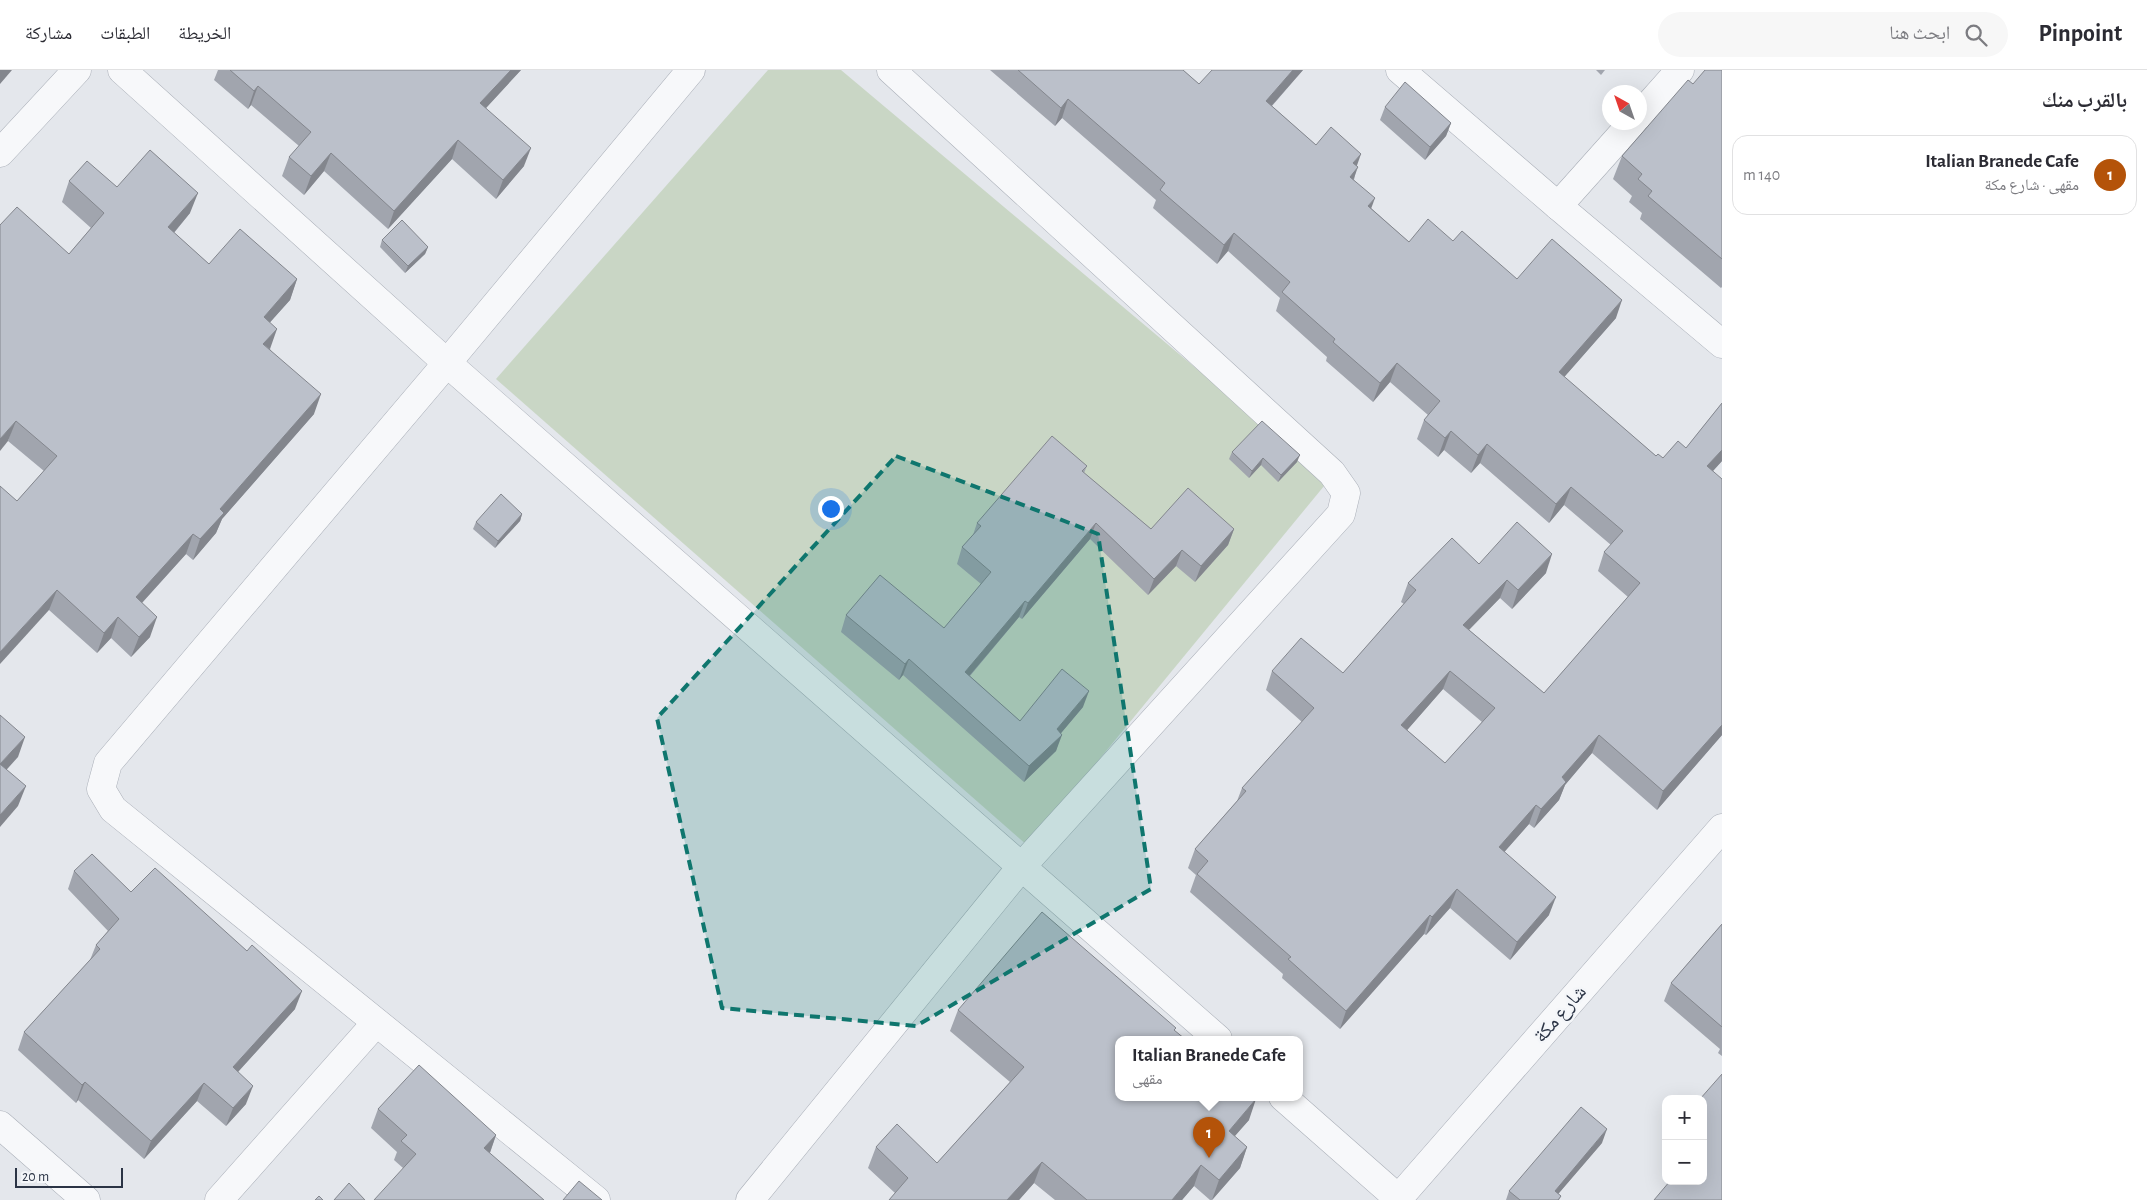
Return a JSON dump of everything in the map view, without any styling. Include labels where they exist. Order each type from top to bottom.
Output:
[{"type":"street","points":[[0,153],[77,70]]},
{"type":"street","points":[[122,70],[448,363],[1215,1036]]},
{"type":"street","points":[[596,1200],[113,809],[101,789],[108,763],[448,363],[691,70]]},
{"type":"street","points":[[750,1200],[1022,866],[1341,514],[1346,493],[1332,473],[891,70]]},
{"type":"street","points":[[1400,70],[1722,344]]},
{"type":"street","points":[[1647,107],[1680,70]]},
{"type":"street","points":[[1558,206],[1626,130]]},
{"type":"street","name":"شارع مكة","points":[[1398,1200],[1722,828]]},
{"type":"street","points":[[219,1200],[376,1022]]},
{"type":"street","points":[[1287,1101],[1398,1200]]},
{"type":"street","points":[[0,1125],[86,1200]]},
{"type":"highlighted area","points":[[896,456],[1098,534],[1151,889],[916,1026],[722,1008],[657,718]]},
{"type":"green space","points":[[768,70],[841,70],[1329,480],[1028,846],[496,379]]},
{"type":"building","points":[[230,70],[511,70],[480,103],[531,148],[503,180],[458,140],[394,211],[331,153],[311,176],[289,157],[311,132],[258,86],[254,91]]},
{"type":"building","points":[[1018,70],[1183,70],[1199,84],[1212,70],[1293,70],[1266,101],[1316,145],[1331,127],[1361,154],[1353,163],[1358,167],[1350,177],[1375,198],[1368,206],[1409,242],[1428,219],[1453,241],[1462,231],[1517,279],[1552,239],[1622,300],[1559,372],[1656,456],[1658,454],[1663,458],[1678,441],[1686,448],[1722,403],[1722,450],[1707,466],[1722,479],[1722,725],[1663,791],[1599,735],[1562,777],[1566,782],[1541,809],[1536,805],[1499,847],[1556,897],[1517,942],[1457,889],[1432,917],[1430,915],[1346,1011],[1288,959],[1291,957],[1197,874],[1208,861],[1195,849],[1246,791],[1242,788],[1314,708],[1272,671],[1301,638],[1343,673],[1416,590],[1408,583],[1452,538],[1479,564],[1517,522],[1552,554],[1518,590],[1507,580],[1463,625],[1544,693],[1640,583],[1604,552],[1623,531],[1571,487],[1556,504],[1487,444],[1478,455],[1451,431],[1445,438],[1424,420],[1440,401],[1397,363],[1380,383],[1333,342],[1335,339],[1282,292],[1290,282],[1234,233],[1224,245],[1160,190],[1165,183],[1068,99],[1061,108]],"holes":[[[1450,671],[1495,708],[1445,763],[1401,725]]]},
{"type":"building","points":[[1705,70],[1722,70],[1722,259],[1648,196],[1652,191],[1638,179],[1642,174],[1622,156],[1645,130],[1647,130],[1647,127],[1688,80],[1693,84]]},
{"type":"building","points":[[1405,82],[1451,123],[1430,147],[1385,107]]},
{"type":"building","points":[[150,150],[198,193],[168,227],[209,264],[240,229],[297,279],[264,317],[277,329],[263,344],[321,394],[220,509],[224,513],[200,539],[193,534],[136,597],[157,617],[139,637],[118,617],[104,633],[57,590],[0,652],[0,486],[17,501],[57,456],[16,421],[0,439],[0,225],[17,207],[69,254],[104,213],[69,181],[87,161],[117,187]]},
{"type":"building","points":[[402,220],[428,247],[408,266],[382,240]]},
{"type":"building","points":[[1262,421],[1300,455],[1281,475],[1263,458],[1252,471],[1232,452]]},
{"type":"building","points":[[1052,436],[1087,466],[1082,471],[1151,529],[1188,488],[1234,529],[1201,566],[1182,550],[1154,579],[1096,523],[1028,603],[1025,601],[965,672],[1020,721],[1062,669],[1089,691],[1057,729],[1062,735],[1029,766],[909,659],[905,664],[846,615],[880,575],[944,628],[991,572],[962,547],[981,526],[977,523]]},
{"type":"building","points":[[501,494],[522,514],[498,541],[476,522]]},
{"type":"building","points":[[0,715],[25,737],[0,764]]},
{"type":"building","points":[[0,764],[26,786],[0,815]]},
{"type":"building","points":[[92,854],[131,892],[155,868],[247,951],[252,945],[302,991],[233,1067],[253,1086],[233,1108],[204,1083],[151,1141],[85,1082],[82,1085],[24,1032],[100,949],[96,945],[119,919],[74,871]]},
{"type":"building","points":[[1042,912],[1176,1028],[1174,1030],[1181,1036],[1115,1036],[1115,1101],[1254,1101],[1229,1131],[1247,1147],[1219,1180],[1201,1165],[1172,1200],[1087,1200],[1042,1162],[1007,1200],[889,1200],[908,1178],[876,1147],[897,1124],[937,1163],[1024,1067],[958,1010]]},
{"type":"building","points":[[1722,924],[1722,1027],[1671,983]]},
{"type":"building","points":[[419,1065],[496,1135],[484,1148],[544,1200],[374,1200],[416,1154],[401,1141],[407,1135],[378,1109]]},
{"type":"building","points":[[1722,1074],[1722,1200],[1654,1200],[1667,1185],[1707,1185],[1707,1095],[1704,1095]]},
{"type":"building","points":[[1581,1107],[1607,1129],[1555,1191],[1561,1196],[1558,1200],[1520,1200],[1509,1191]]},
{"type":"building","points":[[579,1181],[602,1200],[563,1200]]},
{"type":"building","points":[[349,1183],[365,1200],[334,1200]]},
{"type":"building","points":[[319,1196],[323,1200],[315,1200]]},
{"type":"place","name":"Italian Branede Cafe","points":[[1209,1158]]}]
